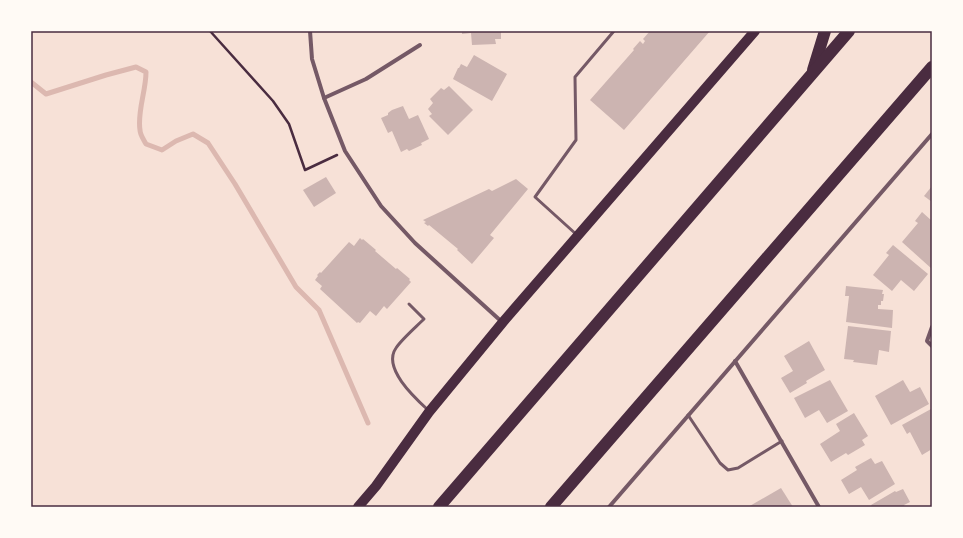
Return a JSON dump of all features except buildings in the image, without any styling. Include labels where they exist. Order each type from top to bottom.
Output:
[{"type":"highway","points":[[812,74],[825,31]]},
{"type":"highway","points":[[440,507],[849,31]]},
{"type":"highway","points":[[551,507],[932,67]]},
{"type":"main road","points":[[358,507],[376,486],[429,412],[503,322],[755,31]]},
{"type":"street","points":[[310,31],[312,59],[324,98],[345,151],[381,206],[415,243],[503,322]]},
{"type":"street","points":[[324,98],[366,79],[420,45]]},
{"type":"street","points":[[609,507],[932,134]]},
{"type":"street","points":[[932,327],[927,341],[932,346]]},
{"type":"street","points":[[735,362],[819,507]]},
{"type":"lane","points":[[578,236],[535,197],[576,140],[575,77],[614,31]]},
{"type":"lane","points":[[409,304],[424,319],[395,348],[393,357],[395,368],[403,385],[429,412]]},
{"type":"lane","points":[[688,415],[720,463],[728,470],[738,468],[782,441]]},
{"type":"path","points":[[210,31],[273,101],[289,124],[305,170],[345,151]]},
{"type":"waterway","points":[[31,82],[46,94],[136,67],[146,72],[139,123],[141,134],[146,144],[162,150],[176,141],[193,134],[208,143],[235,184],[296,287],[319,310],[368,423]]}]
